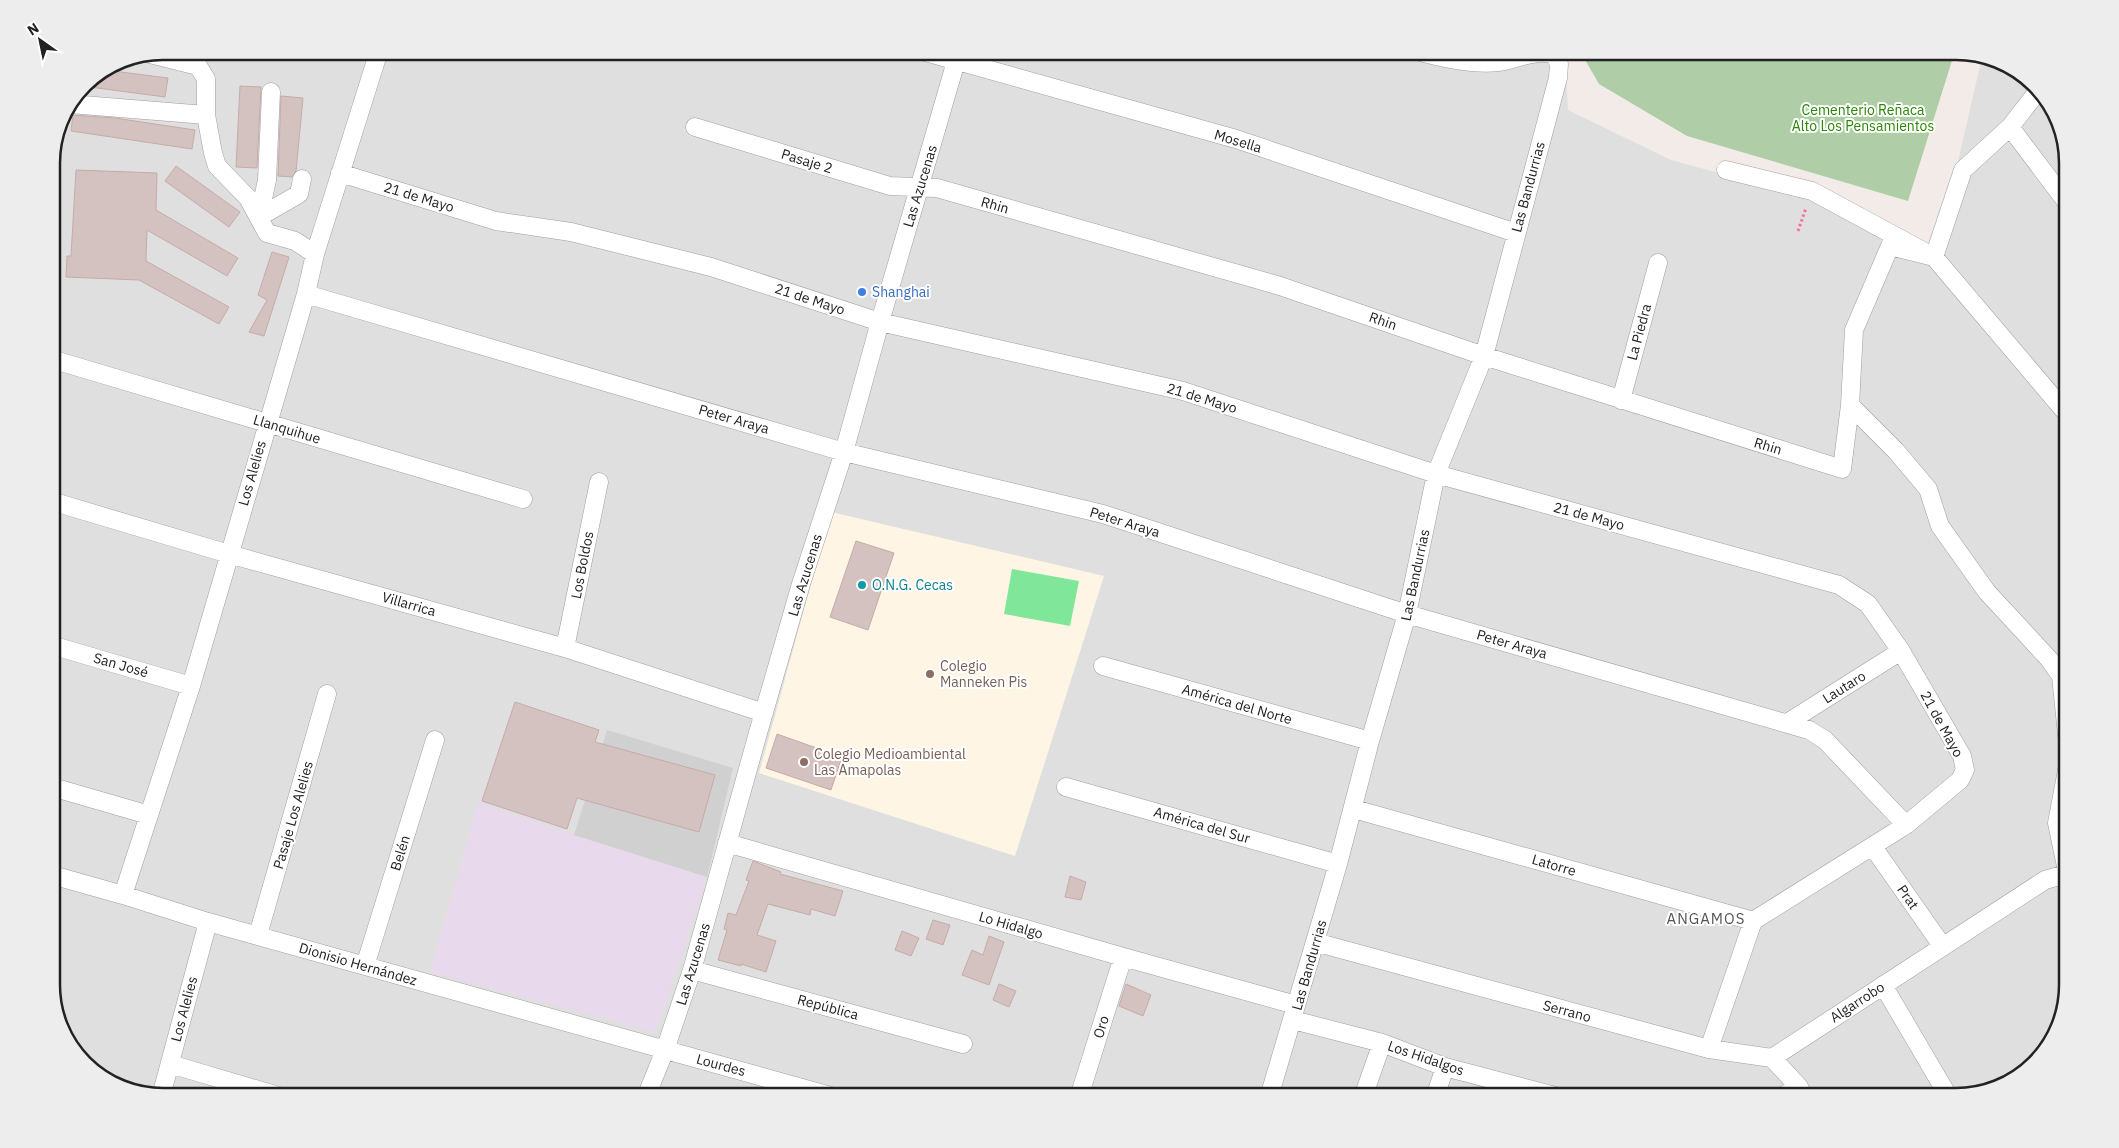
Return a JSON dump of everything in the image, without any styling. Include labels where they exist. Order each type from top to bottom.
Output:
[{"type":"street","points":[[174,60],[198,66],[206,79],[206,116],[217,166],[248,198],[267,233],[295,241],[316,254]]},
{"type":"street","name":"Los Alelies","points":[[123,895],[191,686],[306,294],[316,254],[376,60]]},
{"type":"street","name":"Las Azucenas","points":[[650,1088],[665,1050],[692,970],[801,584],[844,452],[957,60]]},
{"type":"street","name":"Mosella","points":[[971,60],[1236,139],[1516,232]]},
{"type":"street","points":[[1458,60],[1470,60]]},
{"type":"street","name":"Las Bandurrias","points":[[1272,1088],[1354,809],[1370,741],[1407,614],[1436,474],[1484,356],[1558,78],[1558,60]]},
{"type":"street","points":[[258,218],[268,180],[271,92]]},
{"type":"street","points":[[1934,257],[1963,170],[2010,127],[2034,96]]},
{"type":"street","points":[[78,105],[206,116]]},
{"type":"street","points":[[2010,127],[2059,192]]},
{"type":"street","name":"Pasaje 2","points":[[695,128],[890,186],[920,186]]},
{"type":"street","points":[[1726,170],[1812,191],[1934,257],[2059,404]]},
{"type":"street","name":"21 de Mayo","points":[[340,173],[496,221],[571,232],[710,267],[880,322],[1183,391],[1436,474],[1839,585],[1868,604],[1901,651],[1962,756],[1965,770],[1960,780],[1906,825]]},
{"type":"street","points":[[258,218],[299,194],[302,179]]},
{"type":"street","name":"Rhin","points":[[920,186],[936,188],[1280,286],[1484,356],[1842,469],[1850,405]]},
{"type":"street","points":[[1934,257],[1890,246],[1854,330],[1850,405],[1896,450],[1928,489],[1940,526],[1987,592],[2049,658],[2059,673]]},
{"type":"street","name":"La Piedra","points":[[1621,400],[1658,263]]},
{"type":"street","name":"Peter Araya","points":[[306,294],[844,452],[1103,514],[1407,614],[1809,730],[1825,740],[1906,825]]},
{"type":"street","name":"Llanquihue","points":[[60,361],[523,499]]},
{"type":"street","name":"Los Boldos","points":[[565,648],[599,482]]},
{"type":"street","name":"Villarrica","points":[[60,503],[229,554],[565,648],[764,713]]},
{"type":"street","name":"San José","points":[[60,647],[191,686]]},
{"type":"street","name":"Lautaro","points":[[1787,723],[1901,651]]},
{"type":"street","name":"América del Norte","points":[[1103,666],[1370,741]]},
{"type":"street","name":"Pasaje Los Alelies","points":[[258,935],[327,694]]},
{"type":"street","name":"Belén","points":[[365,966],[435,740]]},
{"type":"street","name":"América del Sur","points":[[1066,787],[1338,864]]},
{"type":"street","points":[[60,789],[149,815]]},
{"type":"street","name":"Latorre","points":[[1354,809],[1753,921]]},
{"type":"street","points":[[2059,813],[2057,824],[2059,834]]},
{"type":"street","points":[[1709,1049],[1753,921],[1906,825]]},
{"type":"street","name":"Lo Hidalgo","points":[[727,843],[1123,957],[1295,1012]]},
{"type":"street","name":"Prat","points":[[1873,847],[1943,948]]},
{"type":"street","name":"Dionisio Hernández","points":[[60,877],[208,922],[665,1050]]},
{"type":"street","name":"Algarrobo","points":[[1772,1058],[2045,880],[2059,877]]},
{"type":"street","name":"Los Alelies","points":[[163,1088],[208,922]]},
{"type":"street","name":"Serrano","points":[[1315,942],[1709,1049],[1772,1058]]},
{"type":"street","name":"Oro","points":[[1082,1088],[1123,957]]},
{"type":"street","name":"República","points":[[692,970],[963,1044]]},
{"type":"street","points":[[1883,985],[1943,1088]]},
{"type":"street","name":"Los Hidalgos","points":[[1295,1012],[1505,1088]]},
{"type":"street","points":[[1366,1088],[1382,1043]]},
{"type":"street","name":"Lourdes","points":[[665,1050],[802,1088]]},
{"type":"street","points":[[1772,1058],[1798,1088]]},
{"type":"street","points":[[170,1064],[251,1088]]},
{"type":"street","points":[[1438,1088],[1445,1067]]},
{"type":"path","points":[[1798,231],[1812,191]]},
{"type":"shaded area","points":[[163,60],[1565,60],[1568,110],[1671,160],[1812,198],[1938,248],[1981,63],[1989,65],[2013,77],[2042,106],[2054,130],[2059,156],[2059,985],[2054,1018],[2042,1042],[2019,1067],[1996,1080],[1970,1087],[1956,1088],[163,1088],[130,1083],[106,1071],[77,1042],[65,1018],[60,992],[60,156],[68,123],[81,100],[106,77],[130,65]]},
{"type":"shaded area","name":"Colegio Manneken Pis","points":[[831,512],[1104,576],[1015,856],[759,773]]},
{"type":"shaded area","points":[[607,730],[733,768],[707,877],[574,835]]},
{"type":"shaded area","points":[[478,803],[707,877],[656,1032],[430,972]]},
{"type":"green space","name":"Cementerio Reñaca Alto Los Pensamientos","points":[[1585,60],[1952,60],[1908,201],[1687,136],[1599,84]]},
{"type":"green space","points":[[1012,569],[1079,581],[1070,626],[1004,614]]},
{"type":"building","points":[[116,71],[168,78],[165,97],[93,88]]},
{"type":"building","points":[[240,86],[261,87],[257,168],[236,167]]},
{"type":"building","points":[[281,96],[303,98],[296,171],[292,177],[278,176]]},
{"type":"building","points":[[73,115],[115,118],[195,130],[192,149],[71,131]]},
{"type":"building","points":[[176,166],[240,212],[229,227],[165,181]]},
{"type":"building","points":[[76,170],[157,173],[156,210],[238,258],[227,276],[147,230],[146,261],[229,307],[219,324],[139,280],[66,277],[67,256],[71,256]]},
{"type":"building","points":[[272,252],[289,257],[264,336],[249,332],[267,300],[258,295]]},
{"type":"building","name":"O.N.G. Cecas","points":[[856,541],[894,553],[868,630],[830,617]]},
{"type":"building","points":[[515,702],[599,730],[595,742],[715,775],[699,832],[577,798],[567,829],[482,801]]},
{"type":"building","name":"Colegio Medioambiental Las Amapolas","points":[[777,734],[842,757],[831,790],[766,768]]},
{"type":"building","points":[[753,861],[781,872],[780,874],[843,891],[835,916],[811,909],[810,915],[768,904],[757,935],[776,941],[766,972],[741,964],[741,966],[718,960],[727,930],[724,929],[728,913],[736,915],[749,881],[746,880]]},
{"type":"building","points":[[1070,876],[1086,882],[1081,900],[1065,897]]},
{"type":"building","points":[[933,920],[950,925],[943,945],[926,939]]},
{"type":"building","points":[[902,931],[919,938],[911,956],[895,950]]},
{"type":"building","points":[[989,936],[1004,942],[989,985],[962,975],[972,950],[983,955]]},
{"type":"building","points":[[999,984],[1016,991],[1009,1007],[993,1000]]},
{"type":"building","points":[[1126,984],[1151,995],[1143,1016],[1119,1006]]},
{"type":"place","name":"Shanghai","points":[[862,292]]},
{"type":"place","name":"O.N.G. Cecas","points":[[862,585]]},
{"type":"place","name":"Colegio Manneken Pis","points":[[930,674]]},
{"type":"place","name":"Colegio Medioambiental Las Amapolas","points":[[804,762]]},
{"type":"district","name":"ANGAMOS","points":[[1706,918]]}]
